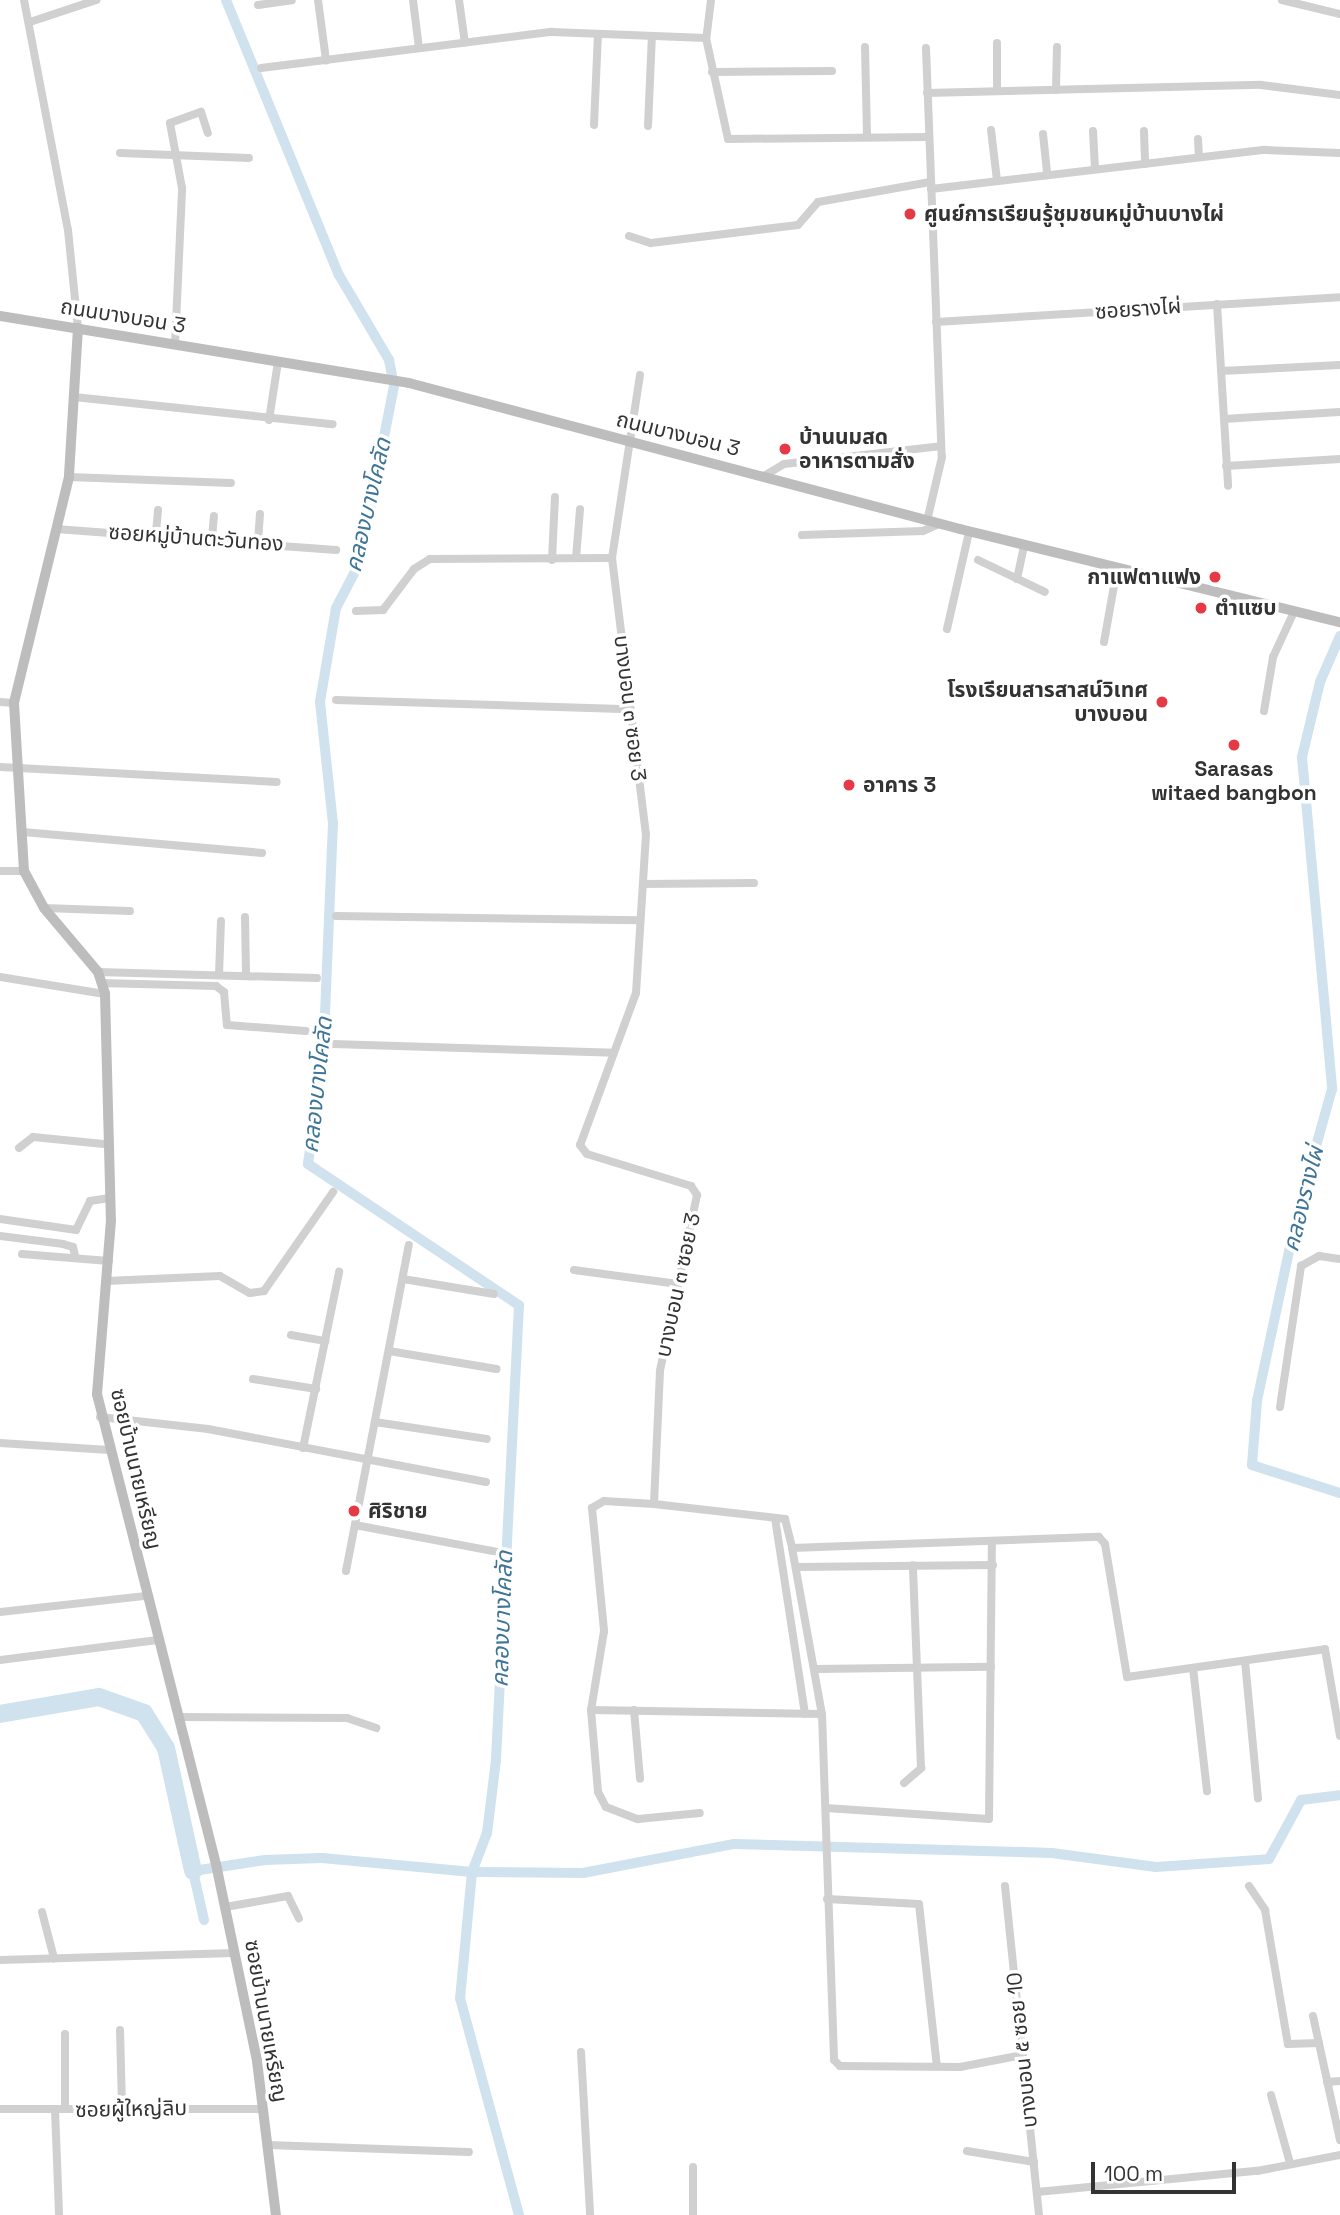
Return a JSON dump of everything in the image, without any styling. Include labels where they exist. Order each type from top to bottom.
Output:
[{"type":"street","points":[[24,0],[30,22],[78,328],[69,477],[14,703],[21,767],[24,871],[44,908],[101,983]]},
{"type":"street","points":[[30,22],[96,0]]},
{"type":"street","points":[[258,5],[292,0]]},
{"type":"street","points":[[318,0],[326,60]]},
{"type":"street","points":[[413,0],[419,48]]},
{"type":"street","points":[[459,0],[465,43]]},
{"type":"street","points":[[711,0],[706,38],[728,139],[929,137]]},
{"type":"street","points":[[1282,0],[1340,14]]},
{"type":"street","points":[[261,68],[552,32],[706,38]]},
{"type":"street","points":[[594,125],[598,35]]},
{"type":"street","points":[[648,126],[652,36]]},
{"type":"street","points":[[996,91],[997,43]]},
{"type":"street","points":[[865,47],[867,136]]},
{"type":"street","points":[[1056,90],[1057,47]]},
{"type":"street","points":[[926,48],[941,446],[926,520]]},
{"type":"street","points":[[712,72],[832,71]]},
{"type":"street","points":[[927,93],[1261,85],[1340,95]]},
{"type":"street","points":[[174,345],[179,158],[171,122],[202,113],[208,133]]},
{"type":"street","points":[[991,130],[997,180]]},
{"type":"street","points":[[1093,131],[1095,168]]},
{"type":"street","points":[[1144,131],[1145,163]]},
{"type":"street","points":[[1043,134],[1047,173]]},
{"type":"street","points":[[1198,139],[1199,156]]},
{"type":"street","points":[[629,236],[651,243],[798,225],[818,202],[931,186],[1265,150],[1340,153]]},
{"type":"street","points":[[120,153],[179,158],[248,158]]},
{"type":"street","name":"ซอยรางไผ่","points":[[936,322],[1340,297]]},
{"type":"street","points":[[1217,304],[1228,486]]},
{"type":"street","name":"ถนนบางบอน 3","points":[[0,316],[409,383],[969,532],[1293,614],[1340,622]]},
{"type":"street","points":[[269,420],[278,362]]},
{"type":"street","points":[[1221,371],[1340,365]]},
{"type":"street","name":"บางบอน ๓ ซอย 3","points":[[640,375],[612,558],[646,834],[635,1001],[580,1145],[587,1154],[695,1190],[660,1371],[654,1504]]},
{"type":"street","points":[[74,397],[269,420],[333,424]]},
{"type":"street","points":[[1224,419],[1340,412]]},
{"type":"street","points":[[764,476],[784,464],[941,446]]},
{"type":"street","points":[[1226,466],[1340,459]]},
{"type":"street","points":[[69,477],[231,483]]},
{"type":"street","points":[[552,560],[555,497]]},
{"type":"street","points":[[576,558],[580,509]]},
{"type":"street","points":[[156,533],[158,510]]},
{"type":"street","points":[[258,542],[260,514]]},
{"type":"street","points":[[212,538],[214,516]]},
{"type":"street","points":[[802,535],[923,531],[939,524]]},
{"type":"street","name":"ซอยหมู่บ้านตะวันทอง","points":[[56,528],[156,533],[337,550]]},
{"type":"street","points":[[947,629],[969,532]]},
{"type":"street","points":[[1017,579],[1024,546]]},
{"type":"street","points":[[356,611],[383,610],[414,569],[430,559],[612,558]]},
{"type":"street","points":[[978,560],[1045,592]]},
{"type":"street","points":[[1104,642],[1117,569]]},
{"type":"street","points":[[1264,711],[1273,657],[1293,614]]},
{"type":"street","points":[[336,700],[630,709]]},
{"type":"street","points":[[0,702],[14,703]]},
{"type":"street","points":[[0,767],[277,782]]},
{"type":"street","points":[[23,832],[262,853]]},
{"type":"street","points":[[0,871],[24,871]]},
{"type":"street","points":[[643,884],[754,883]]},
{"type":"street","points":[[44,908],[130,911]]},
{"type":"street","points":[[336,916],[640,920]]},
{"type":"street","points":[[245,917],[246,976]]},
{"type":"street","points":[[219,975],[221,921]]},
{"type":"street","points":[[101,983],[219,975],[317,978]]},
{"type":"street","points":[[0,977],[216,986],[224,992],[227,1026],[306,1031]]},
{"type":"street","name":"ซอยบ้านนายเหรียญ","points":[[101,983],[109,1261],[96,1356],[100,1417],[217,1869],[263,2109],[276,2215]]},
{"type":"street","points":[[333,1044],[614,1053]]},
{"type":"street","points":[[19,1149],[33,1137],[104,1144]]},
{"type":"street","points":[[106,1281],[220,1276],[250,1293],[264,1291],[333,1192]]},
{"type":"street","points":[[0,1219],[76,1230],[91,1199],[108,1198]]},
{"type":"street","points":[[0,1236],[63,1244],[73,1247],[75,1256]]},
{"type":"street","points":[[346,1571],[410,1245]]},
{"type":"street","points":[[22,1254],[75,1256],[109,1261]]},
{"type":"street","points":[[1280,1407],[1301,1266],[1319,1256],[1340,1259]]},
{"type":"street","points":[[574,1270],[678,1284]]},
{"type":"street","points":[[303,1448],[339,1272]]},
{"type":"street","points":[[403,1279],[494,1294]]},
{"type":"street","points":[[291,1335],[325,1341]]},
{"type":"street","points":[[389,1350],[498,1369]]},
{"type":"street","points":[[253,1379],[316,1389]]},
{"type":"street","points":[[100,1417],[303,1448],[486,1482]]},
{"type":"street","points":[[375,1422],[487,1439]]},
{"type":"street","points":[[0,1443],[109,1450]]},
{"type":"street","points":[[700,1813],[638,1819],[606,1807],[598,1793],[591,1710],[604,1631],[592,1508],[604,1501],[654,1504],[787,1521],[822,1714],[834,2060],[840,2066],[937,2066],[1023,2055]]},
{"type":"street","points":[[775,1518],[805,1714]]},
{"type":"street","points":[[355,1525],[498,1552]]},
{"type":"street","points":[[792,1548],[992,1545],[1099,1537],[1105,1544],[1128,1677],[1325,1648],[1340,1736]]},
{"type":"street","points":[[826,1808],[989,1819],[992,1545]]},
{"type":"street","points":[[904,1783],[922,1769],[913,1565]]},
{"type":"street","points":[[796,1567],[993,1565]]},
{"type":"street","points":[[0,1612],[146,1595]]},
{"type":"street","points":[[0,1660],[158,1640]]},
{"type":"street","points":[[1245,1661],[1258,1798]]},
{"type":"street","points":[[816,1670],[918,1666],[991,1667]]},
{"type":"street","points":[[1192,1668],[1207,1791]]},
{"type":"street","points":[[591,1710],[822,1714]]},
{"type":"street","points":[[634,1710],[640,1779]]},
{"type":"street","points":[[178,1717],[346,1718],[376,1728]]},
{"type":"street","name":"บางบอน ๕ ซอย 10","points":[[1005,1886],[1039,2215]]},
{"type":"street","points":[[1249,1886],[1265,1910],[1288,2044],[1319,2043]]},
{"type":"street","points":[[225,1907],[288,1896],[299,1919]]},
{"type":"street","points":[[827,1899],[919,1904],[937,2066]]},
{"type":"street","points":[[42,1912],[54,1958]]},
{"type":"street","points":[[0,1960],[235,1953]]},
{"type":"street","points":[[1313,2016],[1340,2140]]},
{"type":"street","points":[[120,2030],[122,2108]]},
{"type":"street","points":[[60,2215],[60,2109],[65,2034]]},
{"type":"street","points":[[581,2053],[590,2215]]},
{"type":"street","points":[[1326,2082],[1340,2081]]},
{"type":"street","points":[[1271,2095],[1290,2164]]},
{"type":"street","name":"ซอยผู้ใหญ่ลิบ","points":[[0,2109],[263,2109]]},
{"type":"street","points":[[268,2145],[469,2152]]},
{"type":"street","points":[[967,2151],[1034,2162]]},
{"type":"street","points":[[1037,2192],[1290,2164],[1340,2155]]},
{"type":"street","points":[[693,2167],[693,2215]]},
{"type":"waterway","name":"คลองบางโคลัด","points":[[226,0],[339,275],[389,360],[394,386],[359,564],[336,608],[320,702],[333,823],[323,1058],[308,1164],[519,1305],[496,1760],[487,1833],[472,1872],[460,1998],[519,2215]]},
{"type":"waterway","name":"คลองรางไผ่","points":[[1340,636],[1320,682],[1302,757],[1332,1089],[1297,1214],[1257,1401],[1252,1465],[1340,1493]]},
{"type":"waterway","points":[[0,1714],[99,1697],[144,1713],[166,1748],[193,1871]]},
{"type":"waterway","points":[[204,1920],[193,1871],[265,1860],[322,1858],[472,1872],[583,1873],[734,1844],[1052,1853],[1156,1867],[1269,1859],[1301,1800],[1340,1795]]},
{"type":"place","name":"ศูนย์การเรียนรู้ชุมชนหมู่บ้านบางไผ่","points":[[910,214]]},
{"type":"place","name":"บ้านนมสด อาหารตามสั่ง","points":[[785,449]]},
{"type":"place","name":"กาแฟตาแฟง","points":[[1215,577]]},
{"type":"place","name":"ตำแซบ","points":[[1201,608]]},
{"type":"place","name":"โรงเรียนสารสาสน์วิเทศ บางบอน","points":[[1162,702]]},
{"type":"place","name":"Sarasas witaed bangbon","points":[[1234,745]]},
{"type":"place","name":"อาคาร 3","points":[[849,785]]},
{"type":"place","name":"ศิริชาย","points":[[354,1511]]}]
